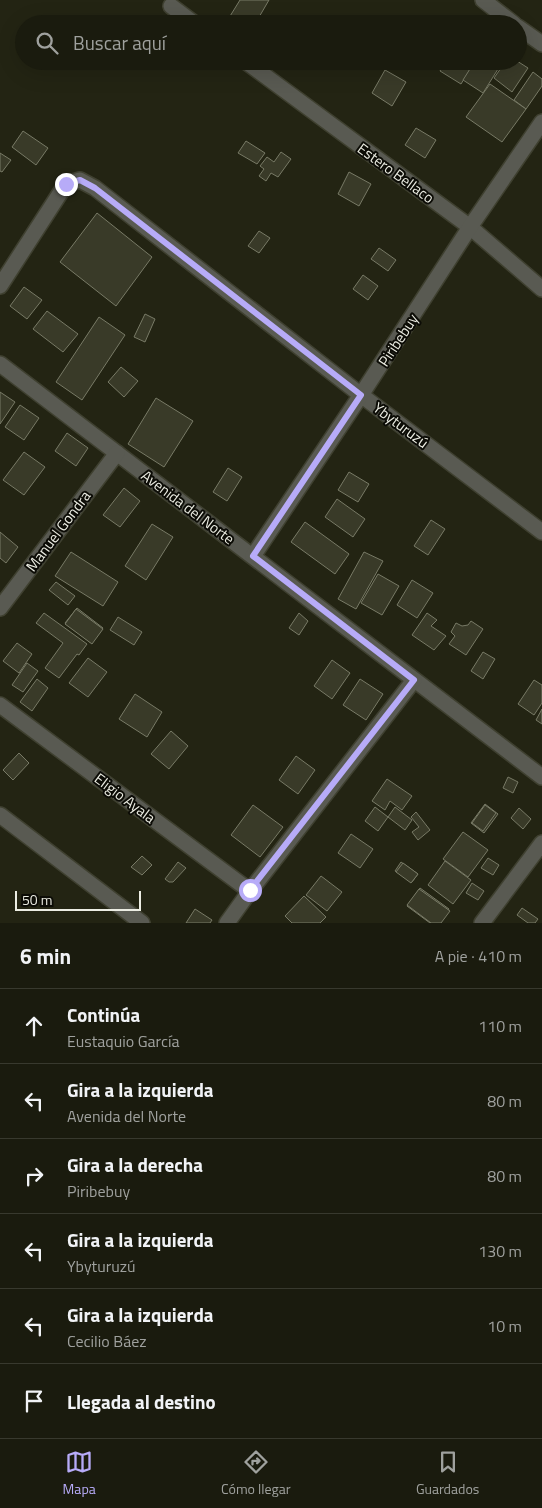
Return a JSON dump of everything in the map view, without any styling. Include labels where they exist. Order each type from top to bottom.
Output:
[{"type":"street","points":[[483,0],[502,15]]},
{"type":"street","points":[[170,6],[182,15]]},
{"type":"street","points":[[527,33],[542,44]]},
{"type":"street","name":"Estero Bellaco","points":[[257,70],[470,228],[542,288]]},
{"type":"street","name":"Piribebuy","points":[[253,556],[542,122]]},
{"type":"street","name":"Ybyturuzú","points":[[0,286],[66,184],[80,180],[95,188],[361,395],[542,532]]},
{"type":"street","name":"Avenida del Norte","points":[[0,364],[542,777]]},
{"type":"street","name":"Manuel Gondra","points":[[0,608],[117,453]]},
{"type":"street","points":[[227,923],[250,890],[414,680]]},
{"type":"street","name":"Eligio Ayala","points":[[0,705],[250,890]]},
{"type":"street","points":[[0,815],[142,923]]},
{"type":"street","points":[[482,923],[542,843]]},
{"type":"building","points":[[240,0],[269,0],[260,15],[231,15]]},
{"type":"building","points":[[385,70],[406,82],[392,106],[372,93]]},
{"type":"building","points":[[441,70],[470,70],[461,84]]},
{"type":"building","points":[[469,70],[497,70],[483,93],[463,80]]},
{"type":"building","points":[[500,70],[527,70],[512,92],[494,78]]},
{"type":"building","points":[[533,72],[542,79],[542,86],[526,109],[514,100]]},
{"type":"building","points":[[490,84],[526,109],[502,142],[466,117]]},
{"type":"building","points":[[416,128],[436,140],[425,158],[405,145]]},
{"type":"building","points":[[23,131],[48,148],[36,165],[12,147]]},
{"type":"building","points":[[246,141],[265,153],[257,164],[238,153]]},
{"type":"building","points":[[281,152],[291,159],[278,177],[271,173],[266,181],[259,176],[264,169],[260,166],[267,157],[274,162]]},
{"type":"building","points":[[0,153],[11,160],[2,172],[0,171]]},
{"type":"building","points":[[349,172],[371,184],[359,206],[338,194]]},
{"type":"building","points":[[97,213],[152,257],[116,306],[60,262]]},
{"type":"building","points":[[259,231],[270,238],[259,253],[248,246]]},
{"type":"building","points":[[379,248],[396,260],[388,271],[371,259]]},
{"type":"building","points":[[363,275],[378,286],[368,300],[353,289]]},
{"type":"building","points":[[24,287],[42,300],[27,319],[10,306]]},
{"type":"building","points":[[47,311],[78,334],[63,352],[33,329]]},
{"type":"building","points":[[145,314],[155,319],[145,342],[134,337]]},
{"type":"building","points":[[99,317],[125,335],[82,400],[56,382]]},
{"type":"building","points":[[121,367],[138,381],[124,397],[108,382]]},
{"type":"building","points":[[0,392],[15,402],[0,424]]},
{"type":"building","points":[[156,398],[193,421],[164,467],[128,444]]},
{"type":"building","points":[[20,405],[39,418],[24,440],[5,427]]},
{"type":"building","points":[[67,433],[88,448],[76,466],[55,451]]},
{"type":"building","points":[[24,452],[45,467],[24,495],[3,480]]},
{"type":"building","points":[[228,468],[242,477],[227,501],[213,492]]},
{"type":"building","points":[[349,472],[369,484],[358,502],[338,490]]},
{"type":"building","points":[[124,488],[140,501],[120,527],[103,515]]},
{"type":"building","points":[[337,499],[365,519],[353,537],[325,517]]},
{"type":"building","points":[[431,520],[445,529],[428,555],[414,546]]},
{"type":"building","points":[[305,522],[349,554],[335,574],[291,542]]},
{"type":"building","points":[[152,524],[173,537],[146,580],[125,566]]},
{"type":"building","points":[[0,532],[18,547],[6,563],[0,558]]},
{"type":"building","points":[[71,552],[118,582],[103,606],[55,576]]},
{"type":"building","points":[[364,552],[383,561],[356,609],[338,599]]},
{"type":"building","points":[[378,574],[399,586],[382,615],[361,603]]},
{"type":"building","points":[[412,580],[433,593],[417,618],[397,605]]},
{"type":"building","points":[[56,582],[75,596],[68,605],[49,590]]},
{"type":"building","points":[[77,608],[103,628],[91,643],[65,623]]},
{"type":"building","points":[[76,609],[103,629],[92,644],[65,624]]},
{"type":"building","points":[[44,613],[87,644],[59,678],[45,668],[63,643],[36,623]]},
{"type":"building","points":[[299,613],[308,621],[299,635],[289,628]]},
{"type":"building","points":[[427,613],[437,620],[431,626],[446,636],[434,650],[412,635]]},
{"type":"building","points":[[118,617],[142,632],[134,645],[110,630]]},
{"type":"building","points":[[471,621],[483,629],[466,655],[449,644],[455,636],[451,632],[456,623],[462,626],[468,625]]},
{"type":"building","points":[[17,643],[32,654],[19,673],[3,661]]},
{"type":"building","points":[[483,652],[495,659],[483,679],[471,671]]},
{"type":"building","points":[[88,658],[107,672],[88,697],[69,683]]},
{"type":"building","points":[[332,660],[350,673],[332,699],[314,686]]},
{"type":"building","points":[[27,663],[38,671],[23,692],[12,685]]},
{"type":"building","points":[[37,679],[48,688],[32,711],[20,702]]},
{"type":"building","points":[[360,679],[383,694],[366,720],[343,705]]},
{"type":"building","points":[[534,680],[542,685],[542,703],[534,715],[518,704]]},
{"type":"building","points":[[135,694],[162,712],[147,737],[119,719]]},
{"type":"building","points":[[542,709],[542,724],[536,720]]},
{"type":"building","points":[[171,731],[188,746],[169,769],[151,754]]},
{"type":"building","points":[[19,753],[29,763],[13,780],[3,770]]},
{"type":"building","points":[[296,756],[315,770],[298,794],[279,780]]},
{"type":"building","points":[[508,777],[518,782],[513,793],[503,788]]},
{"type":"building","points":[[387,779],[412,796],[402,810],[390,801],[385,810],[372,801]]},
{"type":"building","points":[[485,804],[498,814],[484,833],[471,823]]},
{"type":"building","points":[[253,805],[283,827],[260,857],[231,835]]},
{"type":"building","points":[[485,805],[496,813],[483,831],[472,823]]},
{"type":"building","points":[[375,807],[388,817],[378,831],[365,821]]},
{"type":"building","points":[[395,807],[412,820],[405,830],[388,817]]},
{"type":"building","points":[[519,808],[531,819],[523,829],[511,818]]},
{"type":"building","points":[[416,812],[430,830],[418,840],[412,832],[419,827],[411,817]]},
{"type":"building","points":[[463,832],[488,850],[468,877],[443,859]]},
{"type":"building","points":[[351,834],[373,849],[360,868],[338,853]]},
{"type":"building","points":[[142,856],[152,865],[142,875],[131,867]]},
{"type":"building","points":[[488,858],[499,865],[493,875],[481,868]]},
{"type":"building","points":[[445,861],[471,880],[453,904],[428,885]]},
{"type":"building","points":[[178,862],[186,868],[173,882],[169,882],[165,879]]},
{"type":"building","points":[[401,862],[418,874],[412,882],[395,871]]},
{"type":"building","points":[[403,863],[418,874],[411,883],[396,872]]},
{"type":"building","points":[[321,876],[342,892],[327,911],[306,895]]},
{"type":"building","points":[[472,883],[484,891],[478,900],[466,893]]},
{"type":"building","points":[[420,888],[449,909],[439,923],[430,923],[407,906]]},
{"type":"building","points":[[419,889],[450,911],[441,923],[431,923],[407,905]]},
{"type":"building","points":[[304,896],[326,917],[320,923],[292,923],[285,916]]},
{"type":"building","points":[[522,908],[538,919],[535,923],[528,923],[517,915]]},
{"type":"building","points":[[195,909],[212,920],[210,923],[186,923]]},
{"type":"route","points":[[66,184],[80,180],[95,188],[361,395],[253,556],[414,680],[250,890]]}]
